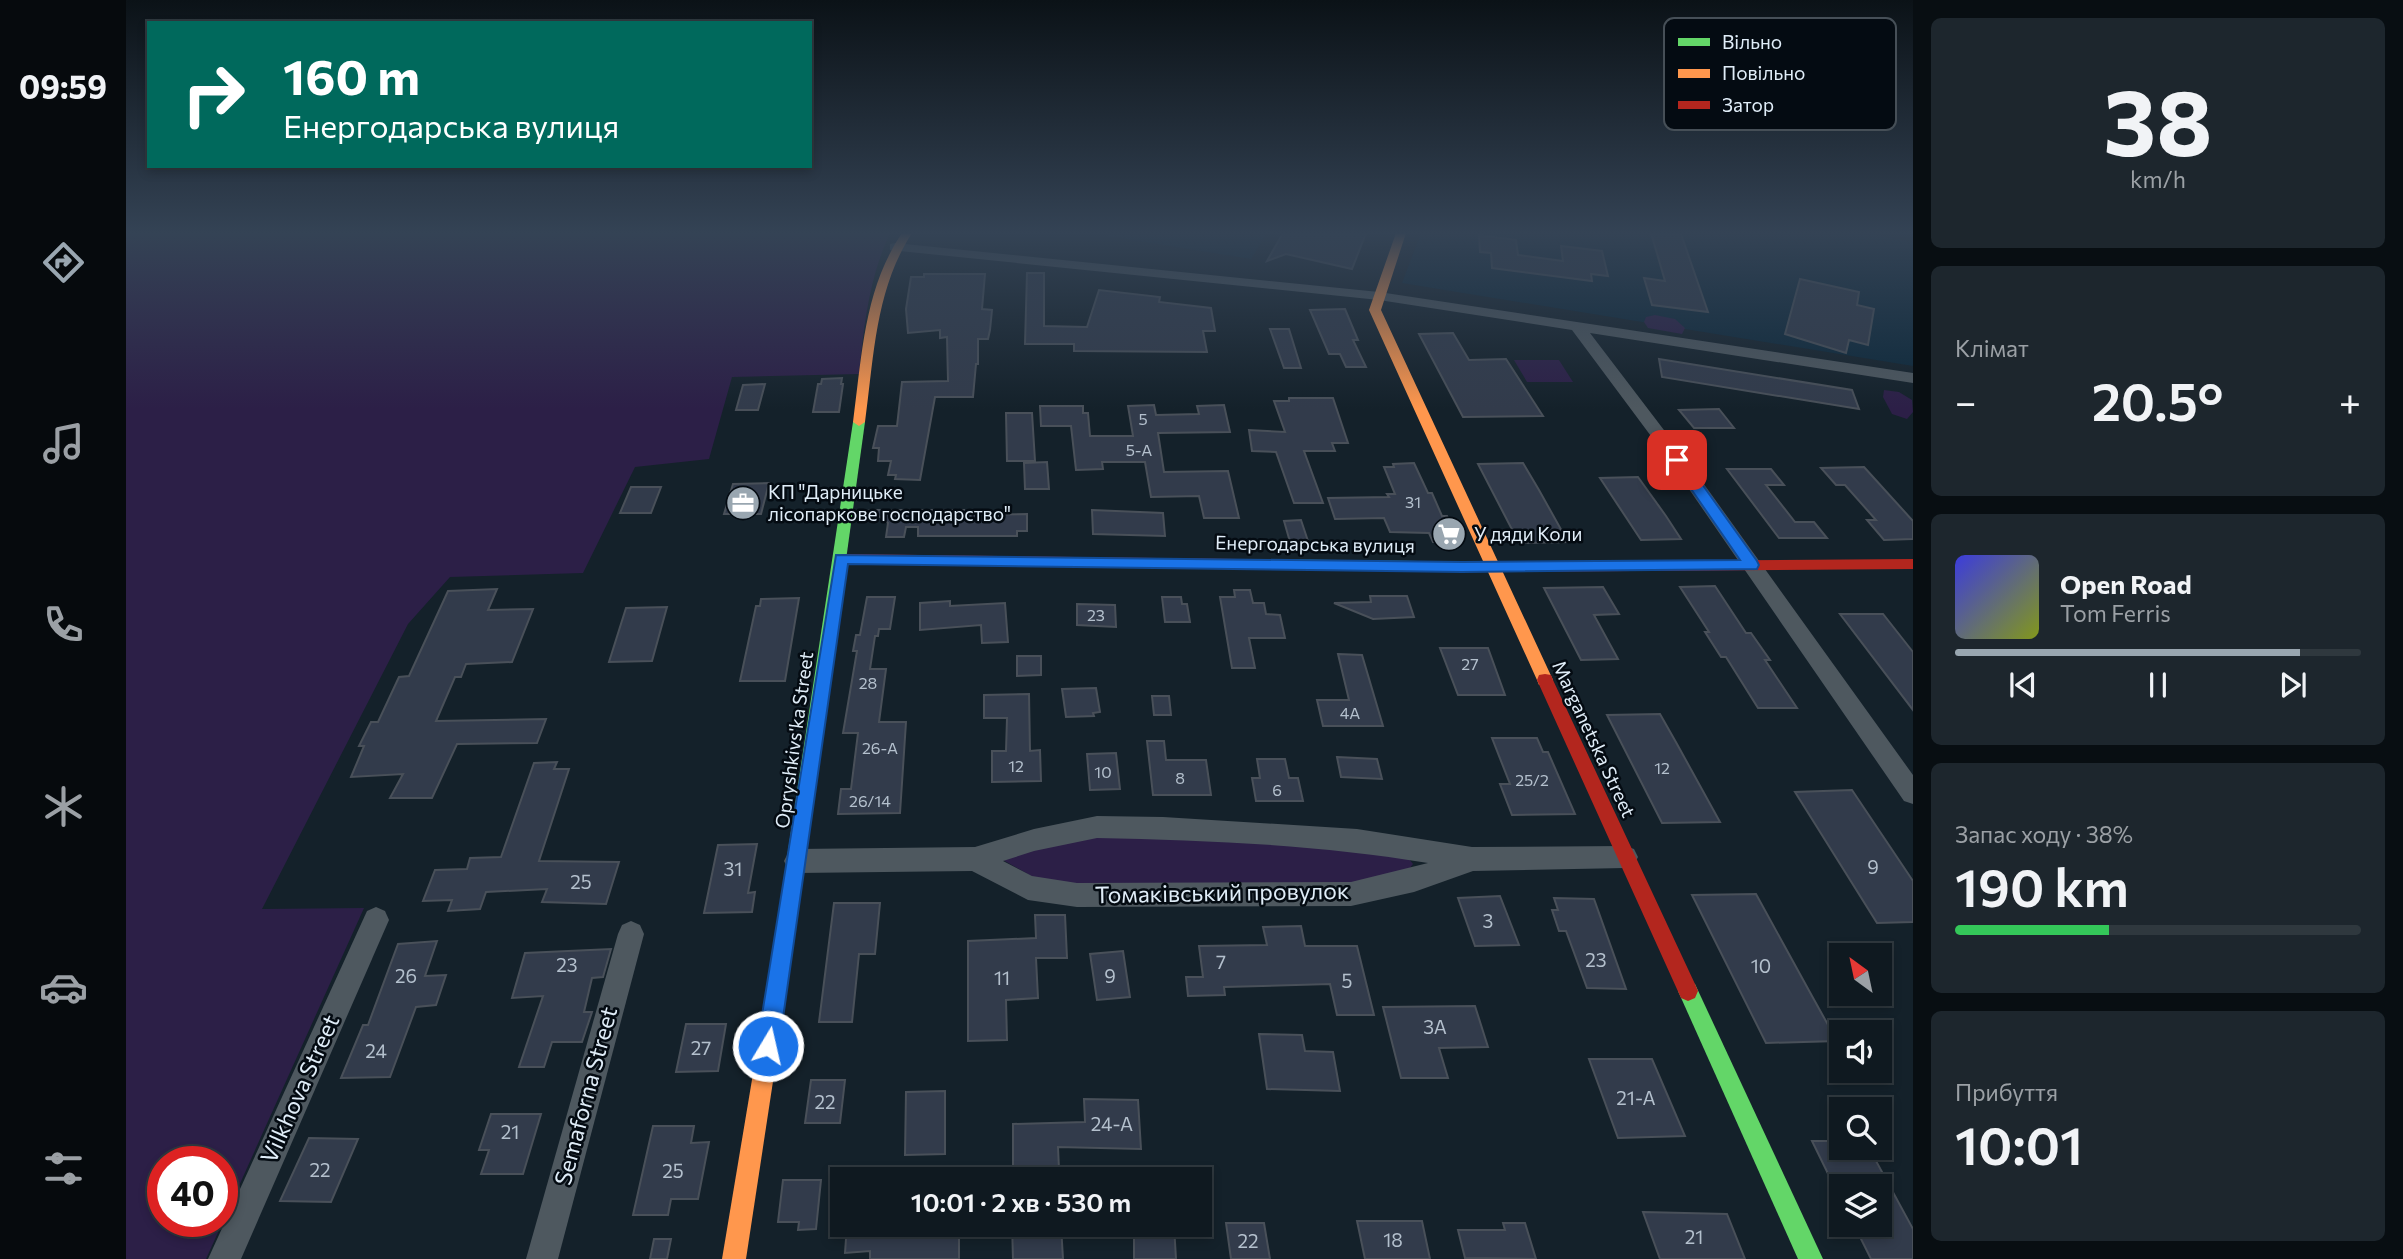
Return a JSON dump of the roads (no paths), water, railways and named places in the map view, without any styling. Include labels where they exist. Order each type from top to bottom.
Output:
[{"type":"street","name":"Opryshkivsʹka Street","points":[[734,1259],[797,860],[879,292]]},
{"type":"street","points":[[1337,292],[1576,325],[1913,378]]},
{"type":"street","name":"Marganetska Street","points":[[1380,292],[1374,310],[1811,1259]]},
{"type":"street","points":[[1576,325],[1677,460],[1913,794]]},
{"type":"street","name":"Енергодарська вулиця","points":[[842,559],[1492,567],[1913,564]]},
{"type":"street","name":"Томаківський провулок","points":[[797,860],[975,859],[1034,839],[1097,827],[1163,828],[1357,840],[1472,859],[1625,857]]},
{"type":"street","name":"Томаківський провулок","points":[[975,859],[1028,888],[1077,895],[1351,894],[1414,880],[1472,859]]},
{"type":"street","name":"Vilkhova Street","points":[[224,1259],[376,920]]},
{"type":"street","name":"Semaforna Street","points":[[542,1259],[631,934]]},
{"type":"place","name":"КП \"Дарницьке лісопаркове господарство\"","points":[[743,503]]},
{"type":"place","name":"У дяди Коли","points":[[1449,534]]}]
